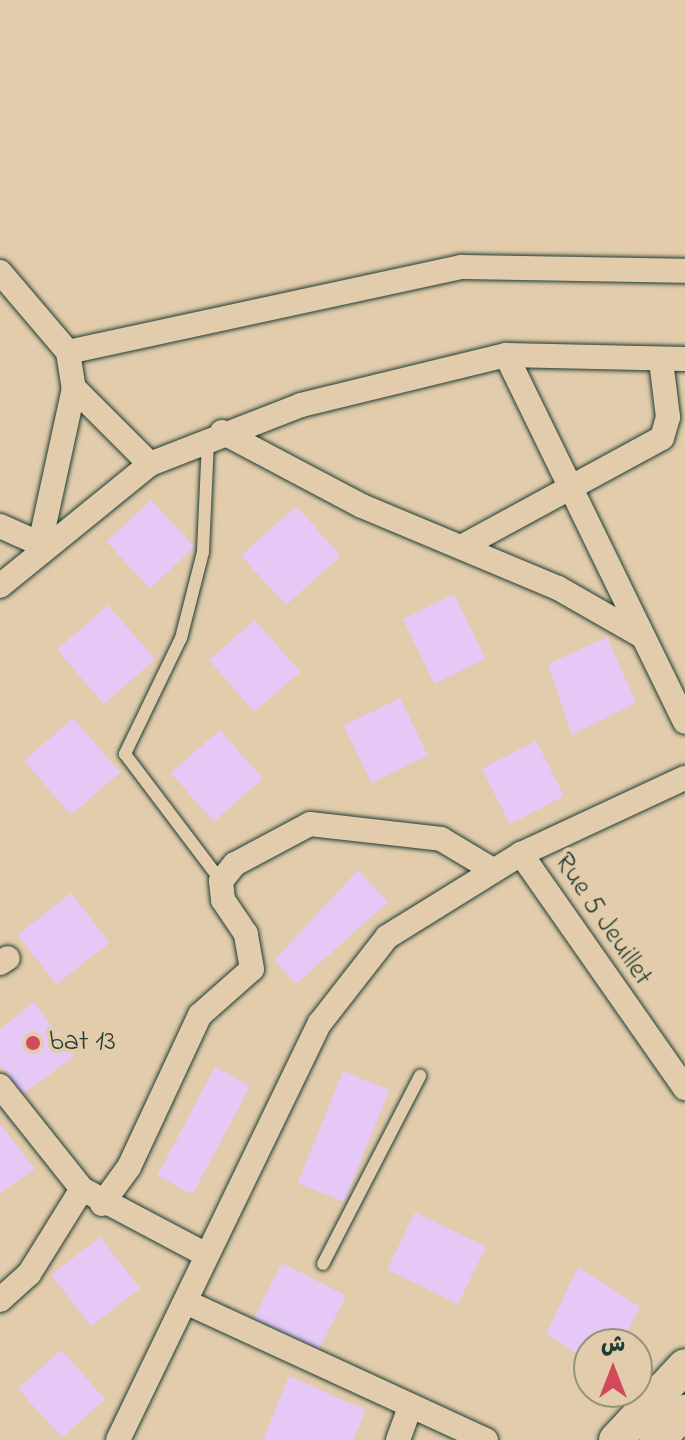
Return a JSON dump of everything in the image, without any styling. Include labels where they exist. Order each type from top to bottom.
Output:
[{"type":"main road","points":[[616,1440],[685,1366]]},
{"type":"main road","points":[[657,1440],[685,1412]]},
{"type":"street","points":[[68,352],[461,267],[685,271]]},
{"type":"street","points":[[2,281],[68,352],[74,388],[44,543]]},
{"type":"street","points":[[506,355],[685,722]]},
{"type":"street","points":[[0,586],[44,543],[150,464],[215,435],[359,388],[506,355],[673,360],[668,417],[662,438],[463,546]]},
{"type":"street","points":[[74,388],[150,464]]},
{"type":"street","points":[[215,435],[362,506],[463,546],[640,635]]},
{"type":"street","points":[[0,526],[44,543]]},
{"type":"street","name":"Rue 5 Jeuillet","points":[[685,778],[521,854],[685,1088]]},
{"type":"street","points":[[0,1300],[29,1274],[92,1196],[129,1167],[200,1015],[252,969],[246,934],[223,900],[221,881],[235,864],[310,824],[441,839],[493,870]]},
{"type":"street","points":[[118,1440],[188,1303],[205,1254],[320,1023],[387,937],[521,854]]},
{"type":"street","points":[[0,1086],[92,1196],[205,1254]]},
{"type":"street","points":[[188,1303],[486,1440]]},
{"type":"street","points":[[398,1440],[410,1407]]},
{"type":"lane","points":[[215,435],[203,552],[184,623],[125,754],[221,881]]},
{"type":"lane","points":[[323,1264],[420,1076]]},
{"type":"building","points":[[151,500],[195,547],[150,588],[106,542]]},
{"type":"building","points":[[296,506],[341,556],[286,605],[241,556]]},
{"type":"building","points":[[454,594],[486,659],[434,684],[403,619]]},
{"type":"building","points":[[108,605],[155,659],[104,704],[57,650]]},
{"type":"building","points":[[255,620],[300,672],[254,712],[209,660]]},
{"type":"building","points":[[607,637],[636,703],[572,735],[548,664]]},
{"type":"building","points":[[400,698],[428,756],[371,783],[343,726]]},
{"type":"building","points":[[73,718],[120,772],[71,815],[24,761]]},
{"type":"building","points":[[220,730],[263,779],[214,822],[171,773]]},
{"type":"building","points":[[536,741],[564,796],[510,824],[482,769]]},
{"type":"building","points":[[358,870],[388,902],[296,984],[274,960]]},
{"type":"building","points":[[71,893],[110,943],[56,985],[17,935]]},
{"type":"building","name":"bat 13","points":[[34,1002],[75,1056],[22,1094],[0,1065],[0,1029]]},
{"type":"building","points":[[215,1067],[250,1086],[193,1194],[157,1176]]},
{"type":"building","points":[[343,1071],[389,1090],[344,1202],[298,1183]]},
{"type":"building","points":[[0,1124],[35,1169],[0,1193]]},
{"type":"building","points":[[415,1212],[486,1247],[458,1304],[387,1270]]},
{"type":"building","points":[[100,1237],[140,1288],[91,1326],[51,1275]]},
{"type":"building","points":[[282,1263],[346,1296],[318,1351],[254,1318]]},
{"type":"building","points":[[578,1267],[640,1307],[629,1328],[573,1328],[573,1351],[546,1334]]},
{"type":"building","points":[[61,1350],[105,1399],[62,1438],[18,1389]]},
{"type":"building","points":[[289,1376],[366,1410],[353,1440],[263,1440]]},
{"type":"place","name":"bat 13","points":[[33,1043]]}]
